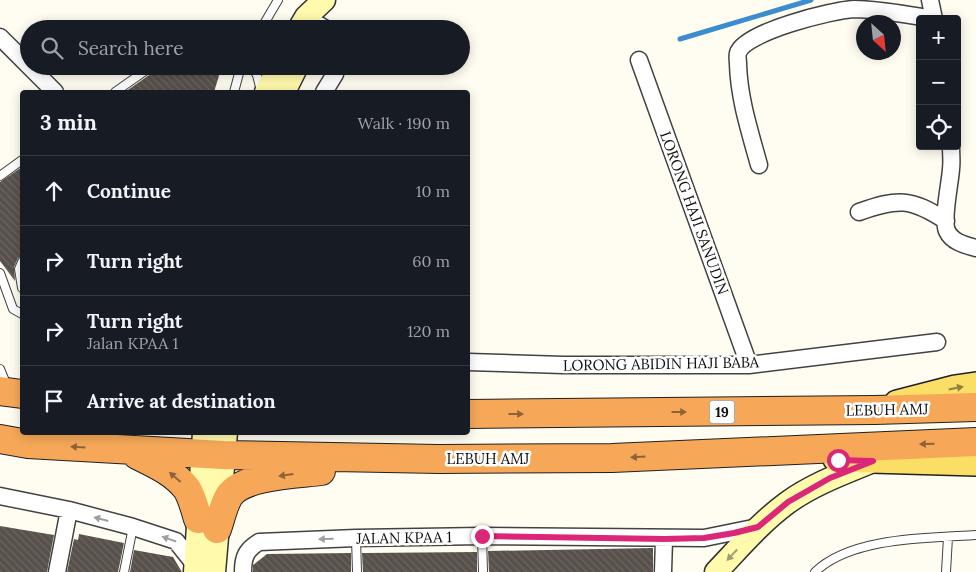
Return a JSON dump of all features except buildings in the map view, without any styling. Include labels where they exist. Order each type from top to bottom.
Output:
[{"type":"highway","name":"LEBUH AMJ","points":[[470,414],[976,408]]},
{"type":"highway","name":"LEBUH AMJ","points":[[0,439],[28,444],[127,450],[213,444],[439,459],[612,458],[976,442]]},
{"type":"highway","points":[[127,450],[178,478],[188,490],[208,524],[230,494],[237,488],[250,482],[272,477],[359,466],[439,459]]},
{"type":"main road","points":[[318,20],[324,0]]},
{"type":"main road","points":[[267,90],[274,75]]},
{"type":"main road","points":[[285,90],[292,75]]},
{"type":"main road","points":[[875,410],[912,398],[976,385]]},
{"type":"main road","points":[[201,570],[208,524],[213,444]]},
{"type":"main road","points":[[757,452],[838,460],[976,463]]},
{"type":"main road","points":[[716,572],[758,527],[788,502],[830,478],[873,461]]},
{"type":"street","points":[[930,0],[933,15]]},
{"type":"street","points":[[759,165],[741,97],[738,52],[744,45],[771,30],[828,12],[872,10],[916,16]]},
{"type":"street","points":[[0,37],[20,57]]},
{"type":"street","name":"LORONG HAJI SANUDIN","points":[[639,60],[749,365]]},
{"type":"street","points":[[38,75],[53,90]]},
{"type":"street","points":[[325,90],[334,75]]},
{"type":"street","points":[[951,150],[947,231],[952,238],[961,244],[976,248]]},
{"type":"street","points":[[859,212],[875,206],[900,202],[913,203],[926,208],[946,221]]},
{"type":"street","name":"LORONG ABIDIN HAJI BABA","points":[[470,359],[563,365],[749,365],[937,342]]},
{"type":"street","points":[[0,496],[69,510],[176,541],[201,570]]},
{"type":"street","points":[[57,572],[69,510]]},
{"type":"street","name":"JALAN KPAA 1","points":[[243,572],[243,560],[249,548],[259,542],[482,536],[704,538],[758,527]]},
{"type":"street","points":[[663,572],[664,539]]},
{"type":"lane","points":[[266,20],[278,0]]},
{"type":"lane","points":[[118,90],[139,75]]},
{"type":"lane","points":[[235,90],[239,75]]},
{"type":"lane","points":[[257,75],[261,90]]},
{"type":"lane","points":[[0,176],[20,161]]},
{"type":"lane","points":[[0,273],[13,309],[20,313]]},
{"type":"lane","points":[[124,572],[133,527]]},
{"type":"lane","points":[[815,572],[844,553],[875,544],[976,535]]},
{"type":"lane","points":[[482,536],[483,572]]},
{"type":"lane","points":[[946,572],[948,537]]},
{"type":"lane","points":[[356,538],[357,572]]},
{"type":"waterway","points":[[680,39],[811,0]]},
{"type":"route","points":[[482,536],[664,539],[704,538],[734,533],[758,527],[788,502],[830,478],[873,461],[838,460]]}]
